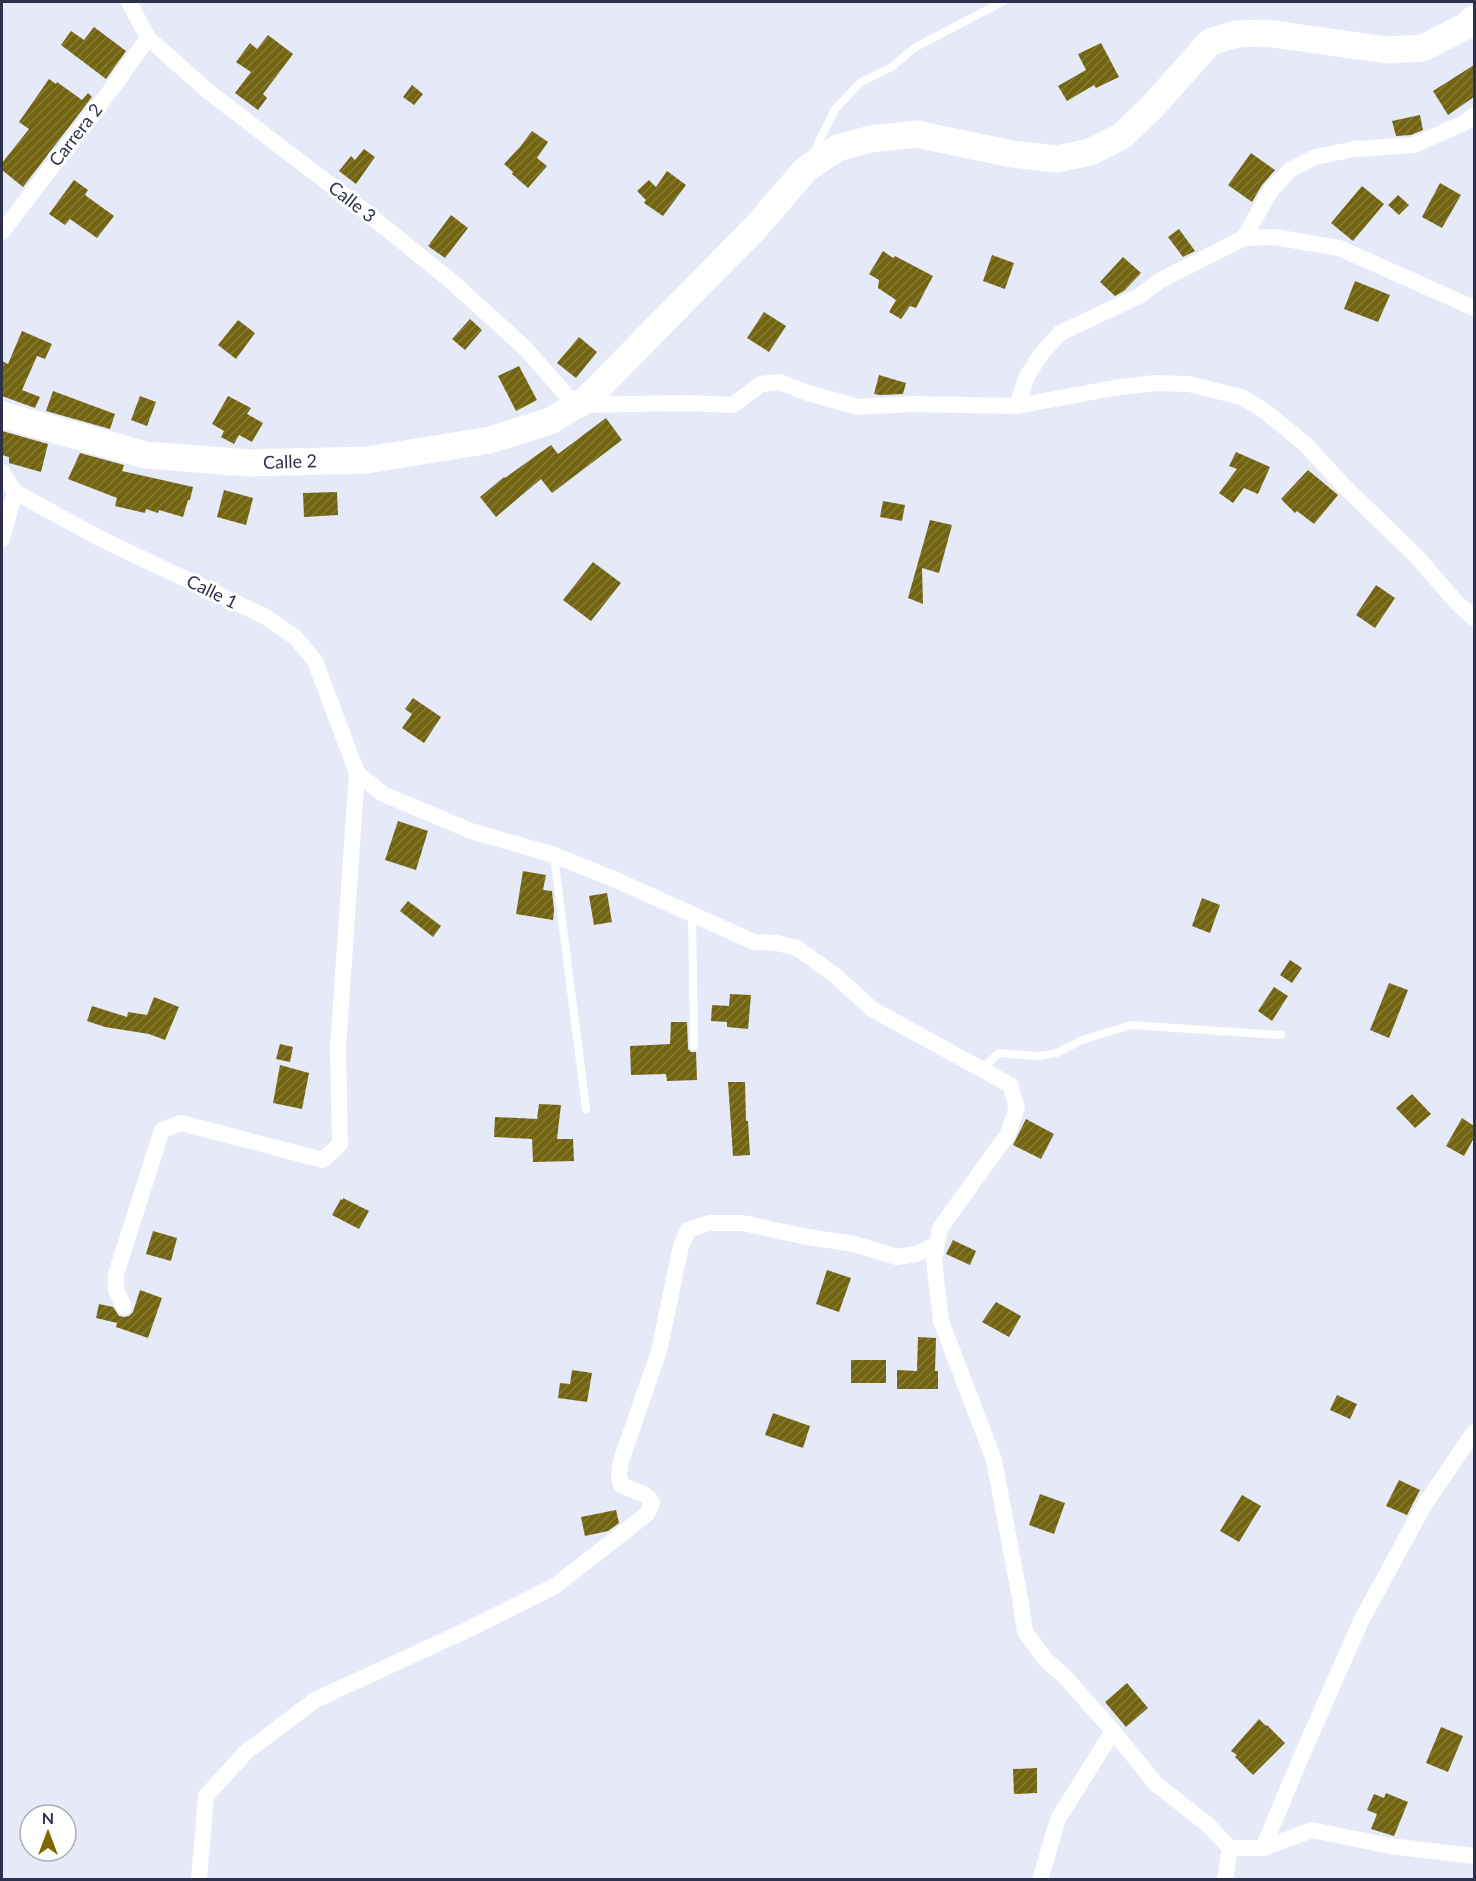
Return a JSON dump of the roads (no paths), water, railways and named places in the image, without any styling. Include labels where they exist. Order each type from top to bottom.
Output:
[{"type":"main road","name":"Calle 2","points":[[2,415],[146,455],[248,463],[367,460],[490,440],[550,421],[587,399],[757,226],[805,170],[837,148],[871,139],[916,134],[1012,154],[1056,159],[1090,153],[1122,136],[1153,106],[1210,42],[1236,34],[1266,33],[1387,50],[1423,48],[1466,26],[1474,19]]},
{"type":"street","name":"Calle 3","points":[[129,2],[148,38],[210,93],[357,205],[450,280],[525,348],[575,405]]},
{"type":"street","name":"Carrera 2","points":[[2,232],[148,38]]},
{"type":"street","points":[[1244,238],[1271,190],[1290,170],[1315,157],[1354,149],[1414,145],[1464,123],[1474,116]]},
{"type":"street","points":[[1017,406],[1027,376],[1042,353],[1060,333],[1139,296],[1161,280],[1244,238],[1274,237],[1339,248],[1474,308]]},
{"type":"street","points":[[575,405],[687,403],[733,405],[761,384],[780,382],[808,393],[858,407],[911,404],[1017,406],[1114,388],[1155,383],[1189,384],[1241,397],[1262,409],[1304,443],[1474,618]]},
{"type":"street","name":"Calle 1","points":[[2,472],[15,492],[101,539],[266,617],[295,637],[315,661],[357,772]]},
{"type":"street","points":[[2,538],[15,492]]},
{"type":"street","points":[[357,772],[383,794],[471,831],[554,855],[616,880],[754,942],[777,943],[797,948],[836,976],[872,1009],[1010,1085],[1017,1107],[1008,1134],[940,1227],[934,1261],[942,1321],[994,1460],[1025,1632],[1045,1659],[1066,1678],[1156,1784],[1207,1824],[1230,1848],[1263,1848],[1312,1830],[1390,1846],[1474,1856]]},
{"type":"street","points":[[124,1307],[116,1290],[116,1274],[162,1130],[181,1123],[322,1160],[340,1144],[338,1047],[357,772]]},
{"type":"street","points":[[199,1880],[206,1796],[246,1752],[315,1700],[555,1586],[647,1514],[652,1503],[649,1498],[621,1485],[619,1475],[621,1461],[659,1351],[681,1246],[688,1230],[709,1223],[743,1223],[802,1236],[855,1244],[897,1257],[916,1254],[936,1245]]},
{"type":"street","points":[[1263,1848],[1362,1621],[1423,1507],[1474,1432]]},
{"type":"street","points":[[1041,1880],[1058,1819],[1113,1731]]},
{"type":"street","points":[[1225,1880],[1230,1848]]},
{"type":"lane","points":[[805,170],[835,109],[861,82],[892,67],[914,48],[1002,2]]},
{"type":"lane","points":[[554,855],[586,1109]]},
{"type":"lane","points":[[692,915],[694,1046]]},
{"type":"lane","points":[[982,1069],[999,1053],[1039,1056],[1056,1053],[1082,1040],[1131,1025],[1281,1035]]}]
